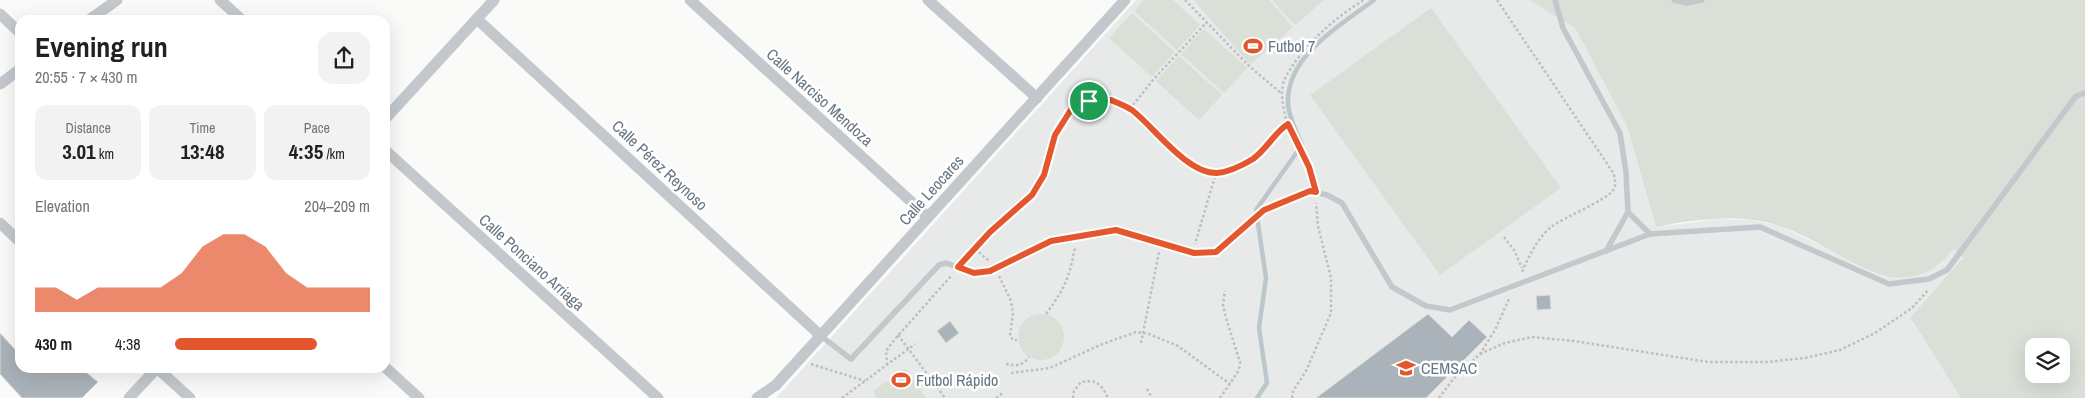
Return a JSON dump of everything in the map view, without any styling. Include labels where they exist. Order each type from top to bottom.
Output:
[{"type":"street","points":[[96,15],[117,0]]},
{"type":"street","points":[[220,0],[236,15]]},
{"type":"street","points":[[390,114],[494,0]]},
{"type":"street","name":"Calle Narciso Mendoza","points":[[690,0],[928,217]]},
{"type":"street","points":[[928,0],[1037,98]]},
{"type":"street","name":"Calle Leocares","points":[[757,398],[776,385],[1125,0]]},
{"type":"street","points":[[0,14],[15,28]]},
{"type":"street","name":"Calle Pérez Reynoso","points":[[477,19],[821,336]]},
{"type":"street","points":[[0,84],[15,74]]},
{"type":"street","name":"Calle Ponciano Arriaga","points":[[390,155],[658,398]]},
{"type":"street","points":[[0,223],[15,237]]},
{"type":"street","points":[[390,372],[419,398]]},
{"type":"street","points":[[130,398],[152,373]]},
{"type":"street","points":[[162,373],[190,398]]},
{"type":"lane","points":[[1555,0],[1563,28],[1620,133],[1626,172],[1628,212],[1605,251]]},
{"type":"lane","points":[[1674,0],[1686,3],[1702,0]]},
{"type":"lane","points":[[821,336],[851,359],[939,265],[946,263],[974,273],[990,271],[1051,241],[1116,230],[1192,252],[1216,252],[1264,210],[1310,191],[1327,195],[1342,203],[1392,287],[1426,306],[1450,310],[1650,234],[1760,227],[1889,284],[1929,279],[1947,270],[2076,96],[2085,92]]},
{"type":"lane","points":[[1628,212],[1650,234]]},
{"type":"path","points":[[1185,0],[1249,66],[1282,94]]},
{"type":"path","points":[[1352,0],[1356,5]]},
{"type":"path","points":[[1292,398],[1293,391],[1306,371],[1331,313],[1331,278],[1318,226],[1316,192],[1309,167],[1288,124],[1282,94],[1284,82],[1301,54],[1339,17],[1364,0]]},
{"type":"path","points":[[1439,398],[1454,378],[1480,354],[1495,330],[1539,239],[1552,227],[1574,213],[1604,198],[1613,191],[1616,184],[1614,174],[1497,0]]},
{"type":"path","points":[[1130,109],[1152,81],[1207,22]]},
{"type":"path","points":[[886,365],[886,351],[898,336],[975,249],[1011,212],[1032,195],[1044,175],[1055,135],[1074,105],[1089,101],[1111,100],[1130,109],[1200,169],[1216,173],[1232,170],[1254,158],[1271,142],[1279,130],[1288,124]]},
{"type":"path","points":[[1192,252],[1216,173]]},
{"type":"path","points":[[1046,314],[1064,290],[1071,270],[1077,236]]},
{"type":"path","points":[[1504,237],[1514,250],[1528,281]]},
{"type":"path","points":[[1141,343],[1161,243]]},
{"type":"path","points":[[975,249],[995,269],[1011,300],[1013,313],[1010,336],[1013,340],[1017,340]]},
{"type":"path","points":[[1480,354],[1505,343],[1532,337],[1574,341],[1708,362],[1767,362],[1805,358],[1840,350],[1875,333],[1912,308],[1947,270]]},
{"type":"path","points":[[1220,398],[1239,370],[1240,362],[1223,304],[1225,291]]},
{"type":"path","points":[[1011,372],[1050,368],[1136,332],[1178,346],[1230,384]]},
{"type":"path","points":[[898,336],[945,398]]},
{"type":"path","points":[[842,398],[915,344]]},
{"type":"path","points":[[1006,364],[1016,366],[1024,364],[1029,357]]},
{"type":"path","points":[[799,360],[865,381]]},
{"type":"path","points":[[1073,398],[1074,392],[1081,382],[1092,380],[1101,384],[1108,398]]},
{"type":"path","points":[[1147,389],[1152,398]]},
{"type":"path","points":[[996,398],[1004,392]]},
{"type":"shaded area","points":[[1136,0],[1529,0],[1575,28],[1627,126],[1656,227],[1718,219],[1751,220],[1780,226],[1885,276],[1938,266],[1954,249],[1963,258],[1910,319],[1961,398],[776,398]]},
{"type":"shaded area","points":[[1144,0],[1173,0],[1200,25],[1177,50],[1134,11]]},
{"type":"shaded area","name":"Futbol 7","points":[[1194,0],[1269,0],[1293,27],[1250,65]]},
{"type":"shaded area","name":"Futbol 7","points":[[1272,0],[1324,0],[1295,25]]},
{"type":"shaded area","points":[[1529,0],[2085,0],[2085,398],[1961,398],[1910,318],[1963,258],[1954,249],[1932,269],[1919,275],[1897,278],[1870,270],[1793,231],[1765,222],[1734,218],[1702,220],[1656,227],[1627,126],[1575,28]]},
{"type":"shaded area","points":[[1431,8],[1561,188],[1440,275],[1310,95]]},
{"type":"shaded area","points":[[1132,13],[1175,52],[1152,77],[1109,38]]},
{"type":"shaded area","points":[[1204,29],[1247,68],[1224,93],[1181,54]]},
{"type":"shaded area","points":[[1179,56],[1222,95],[1199,120],[1156,81]]},
{"type":"shaded area","points":[[1036,314],[1046,314],[1060,324],[1064,337],[1060,350],[1054,356],[1046,360],[1036,360],[1022,350],[1018,342],[1018,332],[1028,318]]},
{"type":"shaded area","name":"Futbol Rápido","points":[[905,368],[926,398],[877,398],[873,391]]},
{"type":"building","points":[[1550,295],[1551,309],[1537,310],[1536,296]]},
{"type":"building","name":"CEMSAC","points":[[1428,314],[1452,337],[1469,320],[1487,337],[1426,398],[1316,398]]},
{"type":"building","points":[[950,321],[959,333],[946,343],[937,331]]},
{"type":"building","points":[[0,333],[15,350],[15,373],[87,373],[98,382],[82,398],[22,398],[0,374]]},
{"type":"waterway","points":[[1257,398],[1267,383],[1259,328],[1266,278],[1256,210],[1302,145],[1289,113],[1290,85],[1296,70],[1318,43],[1374,0]]},
{"type":"place","name":"Futbol 7","points":[[1253,46]]},
{"type":"place","name":"CEMSAC","points":[[1406,368]]},
{"type":"place","name":"Futbol Rápido","points":[[901,380]]},
{"type":"route","points":[[1111,100],[1130,109],[1168,144],[1200,169],[1216,173],[1232,170],[1254,158],[1271,142],[1279,130],[1288,124],[1309,167],[1316,192],[1310,191],[1264,210],[1216,252],[1194,253],[1116,230],[1051,241],[990,271],[974,273],[958,267],[990,232],[1032,195],[1044,175],[1055,135],[1074,105],[1089,101],[1111,100]]}]
